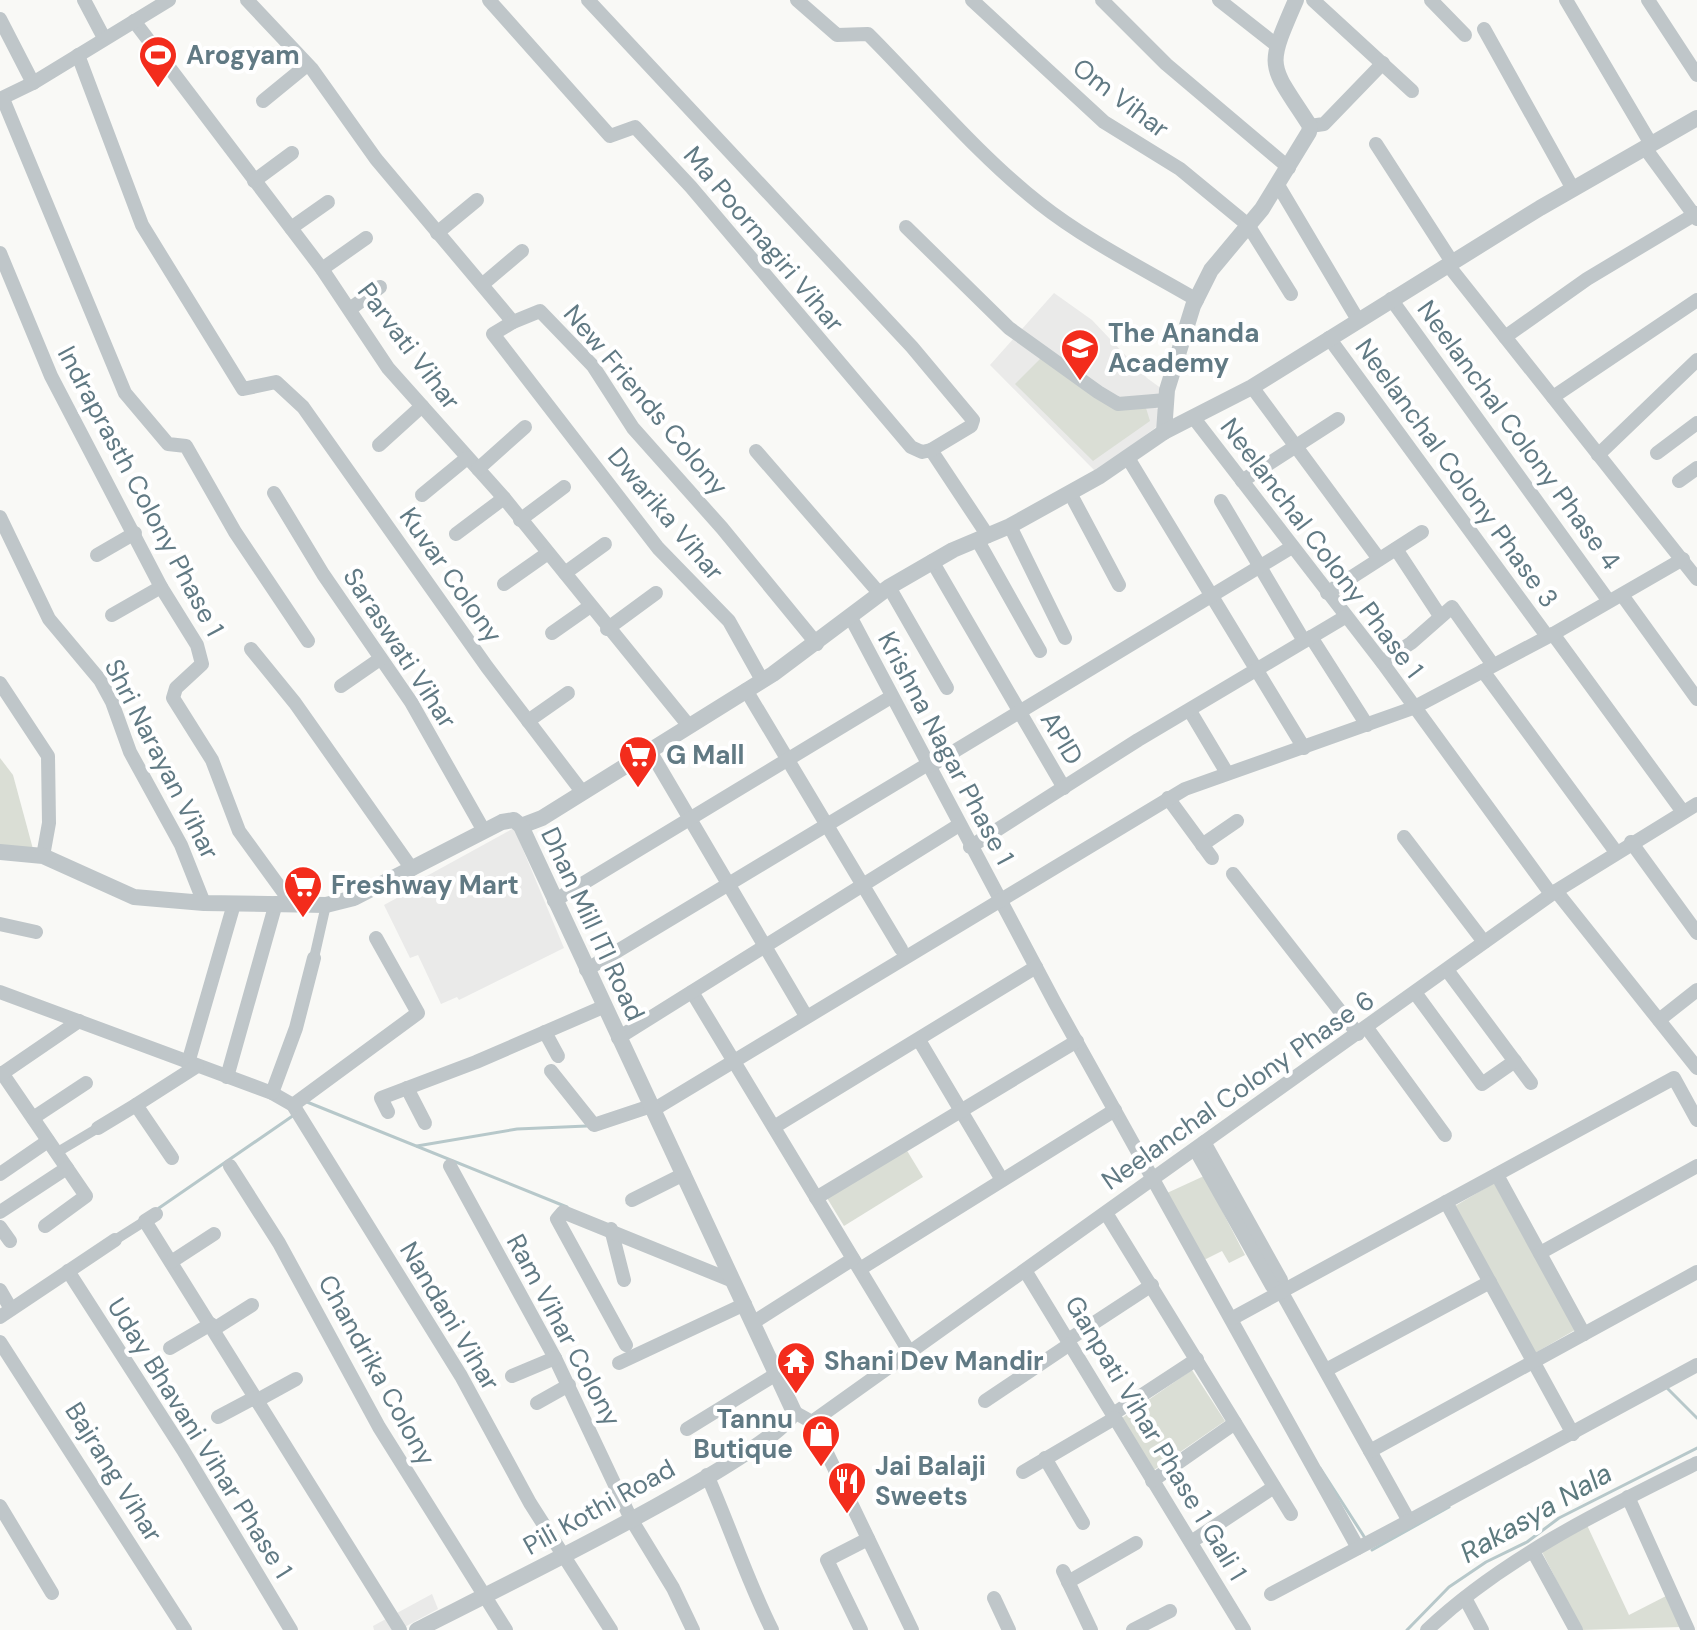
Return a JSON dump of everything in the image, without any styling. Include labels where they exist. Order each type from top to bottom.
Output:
[{"type":"street","points":[[84,0],[104,38]]},
{"type":"street","points":[[169,0],[2,99],[125,393],[168,444],[186,446],[235,532],[308,641]]},
{"type":"street","points":[[247,0],[307,65],[437,233],[513,322]]},
{"type":"street","name":"Ma Poornagiri Vihar","points":[[489,0],[610,136],[635,127],[691,187],[911,447],[922,452],[931,450],[983,538],[1040,651]]},
{"type":"street","points":[[588,0],[902,336],[973,420],[971,426],[931,450]]},
{"type":"street","points":[[797,0],[837,35],[868,34],[975,145],[1038,202],[1076,229],[1197,300]]},
{"type":"street","name":"Om Vihar","points":[[972,0],[1104,122],[1189,175],[1248,225]]},
{"type":"street","points":[[1102,0],[1166,64],[1289,168]]},
{"type":"street","points":[[1219,0],[1275,44]]},
{"type":"street","points":[[1296,0],[1275,44],[1273,64],[1310,126]]},
{"type":"street","points":[[1313,0],[1412,91]]},
{"type":"street","points":[[1431,0],[1465,35]]},
{"type":"street","points":[[1505,337],[1587,279],[1696,216],[1648,146],[1566,0]]},
{"type":"street","points":[[1648,0],[1697,75]]},
{"type":"street","points":[[0,19],[33,83]]},
{"type":"street","name":"Parvati Vihar","points":[[134,21],[322,269],[388,368],[504,498],[589,607],[689,726]]},
{"type":"street","points":[[1484,29],[1573,189]]},
{"type":"street","name":"Kuvar Colony","points":[[78,55],[142,225],[243,389],[281,383],[303,407],[583,793]]},
{"type":"street","points":[[1310,126],[1324,124],[1383,63]]},
{"type":"street","points":[[263,101],[307,65]]},
{"type":"street","points":[[521,826],[542,818],[762,680],[817,644],[884,590],[932,561],[1010,526],[1070,493],[1164,432],[1252,387],[1391,299],[1697,118]]},
{"type":"street","points":[[1164,432],[1166,400],[1197,300],[1211,270],[1278,185],[1310,126]]},
{"type":"street","points":[[1376,144],[1450,264],[1598,455],[1688,559],[1697,579]]},
{"type":"street","points":[[254,181],[292,153]]},
{"type":"street","points":[[1278,185],[1358,320]]},
{"type":"street","points":[[437,233],[477,200]]},
{"type":"street","points":[[291,228],[328,202]]},
{"type":"street","points":[[1248,225],[1263,255],[1291,294]]},
{"type":"street","points":[[906,227],[1009,328],[1098,392],[1118,404],[1166,400]]},
{"type":"street","points":[[322,269],[366,238]]},
{"type":"street","points":[[483,284],[522,251]]},
{"type":"street","name":"Indraprasth Colony Phase 1","points":[[0,253],[51,376],[161,587],[197,645],[202,664],[176,688],[173,698],[212,760],[239,831],[284,904]]},
{"type":"street","points":[[350,309],[380,287]]},
{"type":"street","name":"Neelanchal Colony Phase 4","points":[[1391,299],[1615,598],[1697,699]]},
{"type":"street","points":[[1553,397],[1697,300]]},
{"type":"street","name":"New Friends Colony","points":[[513,322],[540,311],[593,366],[633,428],[749,559],[817,644]]},
{"type":"street","name":"Dwarika Vihar","points":[[513,322],[493,334],[658,548],[729,621],[762,680]]},
{"type":"street","name":"Neelanchal Colony Phase 3","points":[[1329,338],[1683,812]]},
{"type":"street","points":[[1598,455],[1697,360]]},
{"type":"street","points":[[1252,387],[1379,559]]},
{"type":"street","points":[[379,445],[422,406]]},
{"type":"street","name":"Neelanchal Colony Phase 1","points":[[1193,417],[1382,662],[1413,708],[1553,892],[1659,1020],[1686,1072],[1697,1120]]},
{"type":"street","points":[[1242,481],[1338,419]]},
{"type":"street","points":[[1657,453],[1697,423]]},
{"type":"street","points":[[478,469],[525,427]]},
{"type":"street","points":[[756,451],[884,590],[947,688]]},
{"type":"street","points":[[422,495],[467,458]]},
{"type":"street","points":[[1128,458],[1304,748]]},
{"type":"street","points":[[1679,481],[1697,468]]},
{"type":"street","points":[[520,520],[564,487]]},
{"type":"street","name":"Saraswati Vihar","points":[[274,493],[411,702],[484,831]]},
{"type":"street","points":[[1070,493],[1119,585]]},
{"type":"street","points":[[456,534],[504,498]]},
{"type":"street","points":[[1221,501],[1307,639],[1367,725]]},
{"type":"street","name":"Shri Narayan Vihar","points":[[0,517],[49,619],[100,680],[112,702],[130,752],[181,845],[204,903]]},
{"type":"street","points":[[1010,526],[1065,638]]},
{"type":"street","points":[[1327,593],[1422,532]]},
{"type":"street","points":[[97,555],[135,533]]},
{"type":"street","points":[[565,573],[605,544]]},
{"type":"street","points":[[586,970],[826,823],[1018,713],[1292,547]]},
{"type":"street","points":[[1396,549],[1440,616]]},
{"type":"street","points":[[504,584],[548,553]]},
{"type":"street","points":[[551,1071],[594,1125],[652,1108],[1168,798],[1227,773],[1413,708],[1688,559]]},
{"type":"street","name":"APID","points":[[932,561],[1064,788]]},
{"type":"street","points":[[112,615],[161,587]]},
{"type":"street","points":[[607,629],[656,593]]},
{"type":"street","points":[[552,633],[589,607]]},
{"type":"street","points":[[1382,662],[1411,643],[1452,607],[1488,668],[1616,852]]},
{"type":"street","points":[[970,847],[1345,617]]},
{"type":"street","name":"Krishna Nagar Phase 1","points":[[851,618],[970,847],[1358,1548]]},
{"type":"street","points":[[251,649],[295,703],[412,869]]},
{"type":"street","points":[[341,686],[380,659]]},
{"type":"street","points":[[0,683],[48,756],[49,823],[43,856]]},
{"type":"street","points":[[746,690],[901,949]]},
{"type":"street","points":[[528,721],[568,693]]},
{"type":"street","points":[[554,901],[891,697]]},
{"type":"street","points":[[1190,711],[1227,773]]},
{"type":"street","points":[[650,751],[688,821],[806,1016]]},
{"type":"street","points":[[1168,798],[1212,858]]},
{"type":"street","name":"Neelanchal Colony Phase 6","points":[[812,1422],[1416,994],[1553,892],[1697,804]]},
{"type":"street","name":"Dhan Mill ITI Road","points":[[0,852],[43,856],[134,897],[204,903],[326,905],[354,898],[502,822],[514,820],[521,826],[794,1412]]},
{"type":"street","points":[[1202,845],[1237,821]]},
{"type":"street","points":[[618,1038],[959,825]]},
{"type":"street","points":[[1404,837],[1484,942]]},
{"type":"street","points":[[1631,842],[1697,933]]},
{"type":"street","points":[[1233,874],[1445,1135]]},
{"type":"street","points":[[0,1174],[98,1128],[136,1105],[191,1061],[234,904]]},
{"type":"street","points":[[228,1075],[284,904]]},
{"type":"street","points":[[273,1090],[296,1028],[326,905]]},
{"type":"street","points":[[0,924],[36,932]]},
{"type":"street","points":[[0,992],[298,1101],[418,1013],[376,938]]},
{"type":"street","points":[[774,1127],[1036,967]]},
{"type":"street","points":[[1447,970],[1531,1083]]},
{"type":"street","points":[[1659,1020],[1697,990]]},
{"type":"street","points":[[692,992],[910,1353]]},
{"type":"street","points":[[1416,994],[1482,1084],[1515,1061]]},
{"type":"street","points":[[388,1112],[381,1098],[603,1007]]},
{"type":"street","points":[[45,1226],[86,1196],[1,1074],[79,1021]]},
{"type":"street","points":[[545,1032],[558,1056]]},
{"type":"street","points":[[919,1040],[1002,1180]]},
{"type":"street","points":[[816,1198],[1077,1041]]},
{"type":"street","points":[[1233,1318],[1686,1072]]},
{"type":"street","points":[[33,1118],[86,1083]]},
{"type":"street","points":[[407,1088],[425,1123]]},
{"type":"street","name":"Nandani Vihar","points":[[298,1101],[461,1376],[522,1489],[611,1630]]},
{"type":"street","points":[[136,1105],[172,1158]]},
{"type":"street","points":[[754,1322],[1002,1180],[1115,1110]]},
{"type":"street","points":[[1200,1145],[1272,1286],[1281,1291],[1409,1521]]},
{"type":"street","name":"Chandrika Colony","points":[[230,1166],[279,1243],[379,1427],[483,1598],[506,1630]]},
{"type":"street","name":"Ram Vihar Colony","points":[[450,1166],[555,1358],[631,1519],[673,1588],[693,1630]]},
{"type":"street","points":[[1540,1253],[1697,1166]]},
{"type":"street","points":[[0,1212],[67,1168]]},
{"type":"street","points":[[632,1200],[684,1174]]},
{"type":"street","points":[[1497,1175],[1584,1334]]},
{"type":"street","points":[[1446,1202],[1573,1434]]},
{"type":"street","points":[[626,1345],[557,1219],[563,1212],[733,1281]]},
{"type":"street","points":[[1106,1213],[1291,1514]]},
{"type":"street","points":[[0,1290],[6,1313],[151,1218],[171,1262],[400,1630]]},
{"type":"street","points":[[0,1227],[10,1241]]},
{"type":"street","points":[[611,1229],[624,1280]]},
{"type":"street","points":[[171,1262],[214,1234]]},
{"type":"street","name":"Uday Bhavani Vihar Phase 1","points":[[68,1271],[183,1450],[291,1630]]},
{"type":"street","name":"Ganpati Vihar Phase 1 Gali 1","points":[[1026,1272],[1244,1630]]},
{"type":"street","points":[[1370,1451],[1697,1272]]},
{"type":"street","points":[[1326,1370],[1490,1282]]},
{"type":"street","points":[[985,1401],[1152,1285]]},
{"type":"street","points":[[619,1363],[745,1304]]},
{"type":"street","points":[[170,1348],[252,1305]]},
{"type":"street","name":"Bajrang Vihar","points":[[0,1342],[185,1630]]},
{"type":"street","points":[[512,1376],[555,1358]]},
{"type":"street","points":[[1023,1472],[1114,1416],[1197,1359]]},
{"type":"street","points":[[1271,1594],[1697,1365]]},
{"type":"street","points":[[687,1429],[778,1373]]},
{"type":"street","points":[[218,1417],[296,1379]]},
{"type":"street","points":[[537,1403],[569,1385]]},
{"type":"street","points":[[794,1412],[812,1422],[912,1630]]},
{"type":"street","name":"Pili Kothi Road","points":[[417,1630],[631,1519],[782,1429],[794,1412]]},
{"type":"street","points":[[1152,1481],[1235,1423]]},
{"type":"street","points":[[1045,1458],[1083,1523]]},
{"type":"street","points":[[1427,1630],[1465,1598],[1534,1553],[1628,1497],[1697,1463]]},
{"type":"street","points":[[707,1475],[739,1549],[753,1593],[772,1630]]},
{"type":"street","points":[[1191,1542],[1274,1487]]},
{"type":"street","points":[[1628,1497],[1688,1630]]},
{"type":"street","points":[[0,1506],[52,1593]]},
{"type":"street","points":[[861,1630],[827,1560],[868,1539]]},
{"type":"street","points":[[1091,1630],[1065,1576],[1136,1543]]},
{"type":"street","points":[[1534,1553],[1576,1630]]},
{"type":"street","points":[[994,1598],[1009,1630]]},
{"type":"street","points":[[1465,1598],[1482,1630]]},
{"type":"street","points":[[1133,1630],[1170,1611]]},
{"type":"shaded area","name":"The Ananda Academy","points":[[1054,293],[1092,320],[1147,378],[1162,389],[1156,408],[1160,410],[1159,425],[1096,472],[990,365]]},
{"type":"shaded area","points":[[1045,354],[1103,401],[1146,408],[1150,421],[1093,461],[1015,384]]},
{"type":"shaded area","points":[[0,758],[13,775],[33,849],[0,846]]},
{"type":"shaded area","points":[[514,828],[564,948],[459,1000],[457,997],[441,1004],[418,955],[410,958],[384,905],[417,887],[414,883]]},
{"type":"shaded area","points":[[906,1149],[923,1177],[844,1226],[827,1198]]},
{"type":"shaded area","points":[[1204,1176],[1245,1255],[1229,1263],[1222,1251],[1204,1260],[1167,1193]]},
{"type":"shaded area","points":[[1494,1183],[1575,1330],[1535,1353],[1455,1206]]},
{"type":"shaded area","points":[[1192,1370],[1225,1421],[1154,1470],[1122,1418]]},
{"type":"shaded area","points":[[1586,1523],[1629,1615],[1668,1595],[1680,1627],[1582,1630],[1542,1552]]},
{"type":"shaded area","points":[[432,1594],[438,1609],[399,1630],[374,1630],[373,1626]]},
{"type":"waterway","points":[[307,1102],[567,1207]]},
{"type":"waterway","points":[[159,1208],[294,1115]]},
{"type":"waterway","points":[[417,1146],[517,1129],[587,1126]]},
{"type":"waterway","points":[[1666,1387],[1697,1418]]},
{"type":"waterway","name":"Rakasya Nala","points":[[1407,1630],[1449,1587],[1486,1562],[1527,1542],[1559,1518],[1697,1448]]},
{"type":"waterway","points":[[1320,1468],[1365,1538]]},
{"type":"waterway","points":[[1372,1550],[1449,1507]]},
{"type":"place","name":"Arogyam","points":[[158,89]]},
{"type":"place","name":"The Ananda Academy","points":[[1080,382]]},
{"type":"place","name":"G Mall","points":[[638,789]]},
{"type":"place","name":"Freshway Mart","points":[[303,919]]},
{"type":"place","name":"Shani Dev Mandir","points":[[796,1395]]},
{"type":"place","name":"Tannu Butique","points":[[821,1468]]},
{"type":"place","name":"Jai Balaji Sweets","points":[[847,1515]]}]
